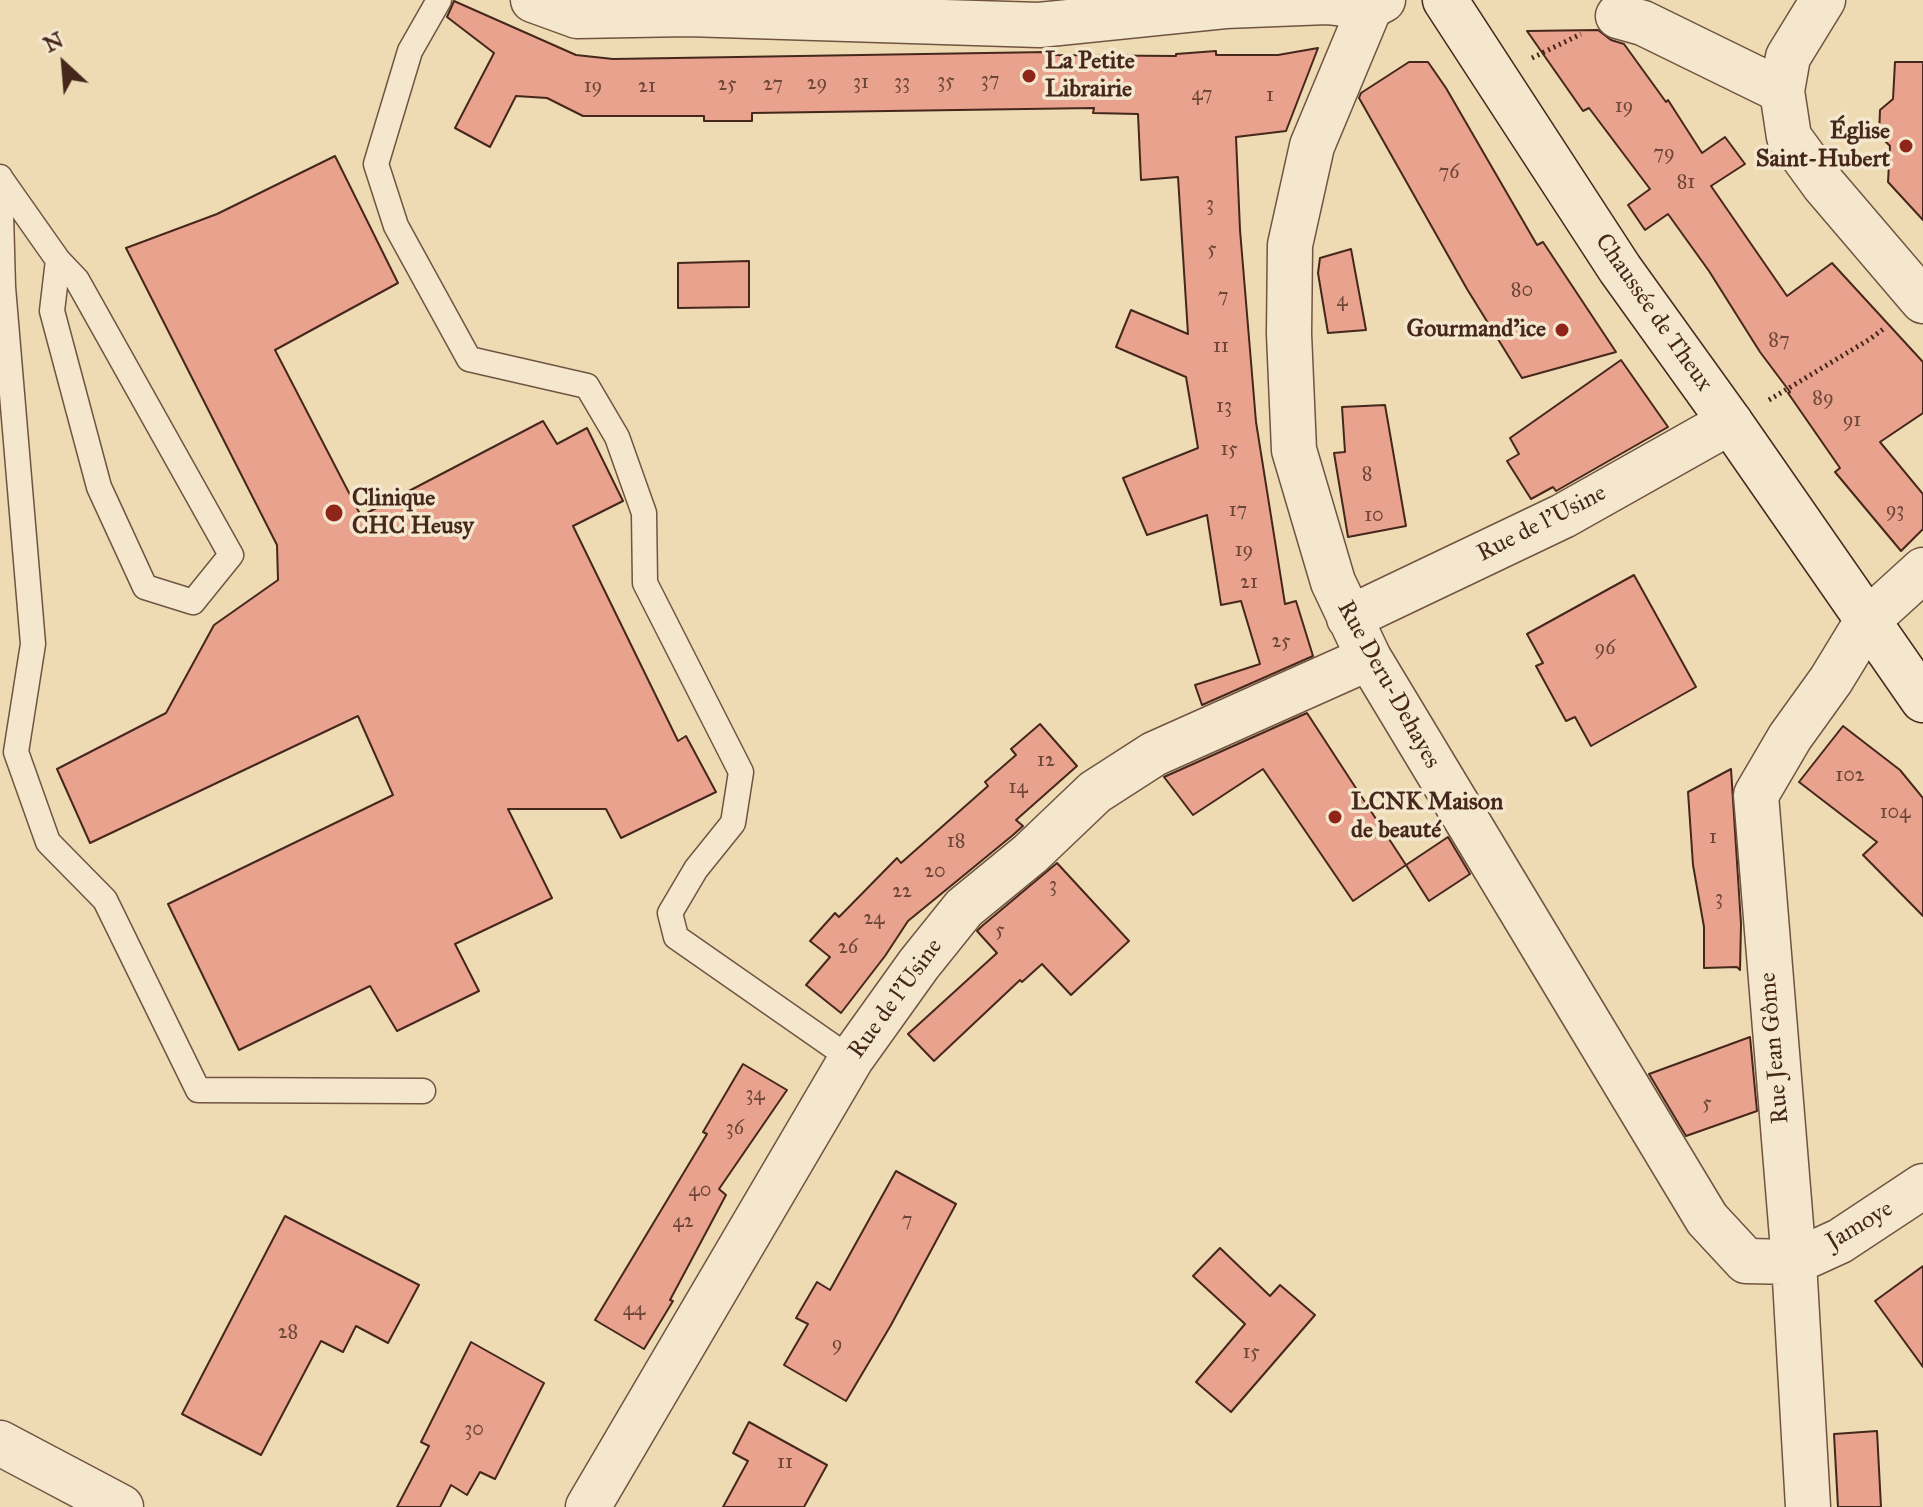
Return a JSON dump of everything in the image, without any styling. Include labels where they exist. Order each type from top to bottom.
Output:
[{"type":"street","points":[[533,0],[577,16],[688,14],[1039,25],[1224,3],[1377,4]]},
{"type":"street","name":"Chaussée de Theux","points":[[1445,0],[1620,269],[1923,700]]},
{"type":"street","points":[[1823,0],[1788,57],[1782,91],[1789,137],[1824,185],[1922,300]]},
{"type":"street","name":"Rue Deru-Dehayes","points":[[1377,4],[1312,146],[1290,245],[1289,334],[1294,450],[1333,582],[1369,658],[1707,1219],[1746,1261],[1794,1262]]},
{"type":"street","points":[[1618,16],[1643,23],[1782,91]]},
{"type":"street","name":"Rue de l'Usine","points":[[1349,618],[1563,516],[1730,422]]},
{"type":"street","name":"Rue Jean Gôme","points":[[1808,1507],[1794,1262],[1756,795],[1790,737],[1831,680],[1867,621],[1923,570]]},
{"type":"street","name":"Rue de l'Usine","points":[[588,1507],[851,1059],[919,964],[964,908],[1030,854],[1095,792],[1154,754],[1369,658]]},
{"type":"street","name":"Jamoye","points":[[1794,1262],[1840,1241],[1923,1186]]},
{"type":"street","points":[[0,1443],[121,1507]]},
{"type":"lane","points":[[439,0],[410,51],[376,164],[396,226],[469,359],[587,386],[617,437],[644,513],[645,583],[741,772],[733,823],[696,869],[670,913],[676,937],[851,1059]]},
{"type":"lane","points":[[0,178],[58,260],[77,280],[231,555],[193,602],[145,587],[99,487],[52,311],[58,260]]},
{"type":"lane","points":[[0,178],[3,287],[33,644],[16,752],[48,842],[105,900],[198,1090],[423,1091]]},
{"type":"path","points":[[1784,392],[1870,339],[1922,300]]},
{"type":"building","points":[[454,1],[576,55],[613,59],[1048,52],[1048,55],[1176,56],[1216,51],[1216,55],[1278,55],[1318,48],[1286,131],[1236,137],[1240,230],[1256,422],[1285,604],[1296,601],[1313,656],[1202,705],[1195,685],[1260,664],[1241,601],[1221,605],[1207,515],[1147,535],[1123,478],[1198,448],[1186,377],[1116,347],[1131,310],[1188,334],[1178,177],[1141,180],[1138,114],[1093,113],[1094,108],[752,113],[752,121],[704,121],[704,116],[583,116],[547,98],[516,96],[490,147],[455,128],[494,53],[447,17]]},
{"type":"building","points":[[1598,30],[1611,40],[1624,44],[1666,102],[1668,100],[1702,153],[1725,137],[1745,164],[1711,186],[1787,296],[1832,263],[1923,362],[1923,413],[1880,442],[1923,494],[1923,529],[1901,551],[1835,472],[1840,468],[1668,214],[1645,230],[1628,205],[1650,189],[1589,108],[1583,111],[1527,31]]},
{"type":"building","points":[[1409,62],[1428,62],[1537,245],[1543,242],[1616,352],[1522,378],[1467,289],[1359,98],[1361,93]]},
{"type":"building","name":"Église Saint-Hubert","points":[[1895,62],[1923,62],[1923,220],[1888,182],[1890,146],[1879,135],[1880,110],[1893,99]]},
{"type":"building","points":[[335,156],[398,283],[275,350],[361,516],[543,421],[557,444],[587,428],[623,501],[573,526],[678,741],[686,736],[716,792],[621,838],[606,809],[508,809],[552,898],[455,944],[479,991],[397,1031],[370,986],[239,1050],[168,904],[393,795],[358,716],[90,843],[57,769],[166,713],[214,625],[278,580],[277,545],[126,248],[217,214]]},
{"type":"building","points":[[1351,249],[1366,330],[1328,333],[1318,273],[1320,258]]},
{"type":"building","points":[[749,261],[749,307],[678,308],[678,263]]},
{"type":"building","points":[[1621,360],[1668,427],[1556,491],[1553,487],[1531,499],[1507,461],[1519,454],[1510,438]]},
{"type":"building","points":[[1385,405],[1406,526],[1348,537],[1334,453],[1345,452],[1342,407]]},
{"type":"building","points":[[1634,575],[1696,687],[1591,746],[1575,717],[1566,721],[1536,666],[1543,663],[1527,634]]},
{"type":"building","name":"LCNK Maison de beauté","points":[[1307,713],[1406,865],[1353,901],[1263,769],[1193,815],[1164,777]]},
{"type":"building","points":[[1040,724],[1077,766],[1016,820],[1023,826],[908,921],[841,1013],[806,985],[830,957],[810,941],[835,913],[839,917],[897,858],[901,863],[988,786],[985,782],[1016,755],[1011,749]]},
{"type":"building","points":[[1843,726],[1900,770],[1923,798],[1923,916],[1863,855],[1877,842],[1799,782]]},
{"type":"building","points":[[1731,769],[1741,924],[1740,970],[1737,967],[1704,968],[1704,927],[1693,865],[1688,792]]},
{"type":"building","points":[[1448,837],[1470,874],[1429,901],[1406,865]]},
{"type":"building","points":[[1057,863],[1129,941],[1071,995],[1042,964],[1022,982],[1020,980],[934,1061],[908,1034],[997,953],[977,931]]},
{"type":"building","points":[[1750,1037],[1757,1111],[1686,1136],[1649,1074]]},
{"type":"building","points":[[743,1064],[787,1090],[719,1189],[726,1195],[670,1300],[673,1301],[644,1349],[595,1320],[707,1134],[703,1132]]},
{"type":"building","points":[[896,1171],[956,1204],[846,1401],[784,1365],[808,1324],[796,1318],[817,1282],[830,1290]]},
{"type":"building","points":[[285,1216],[419,1285],[388,1343],[356,1326],[343,1352],[321,1341],[261,1455],[182,1414]]},
{"type":"building","points":[[1220,1248],[1270,1296],[1280,1285],[1315,1315],[1231,1412],[1196,1382],[1245,1324],[1193,1276]]},
{"type":"building","points":[[1923,1266],[1923,1367],[1875,1301]]},
{"type":"building","points":[[471,1342],[544,1383],[495,1479],[480,1472],[467,1495],[451,1485],[440,1507],[397,1507],[429,1446],[421,1442]]},
{"type":"building","points":[[749,1422],[827,1465],[804,1507],[723,1507],[748,1461],[733,1453]]},
{"type":"building","points":[[1877,1431],[1881,1507],[1838,1507],[1834,1434]]},
{"type":"place","name":"La Petite Librairie","points":[[1029,76]]},
{"type":"place","name":"Église Saint-Hubert","points":[[1906,146]]},
{"type":"place","name":"Gourmand’ice","points":[[1562,330]]},
{"type":"place","name":"Clinique CHC Heusy","points":[[334,513]]},
{"type":"place","name":"LCNK Maison de beauté","points":[[1335,817]]}]
